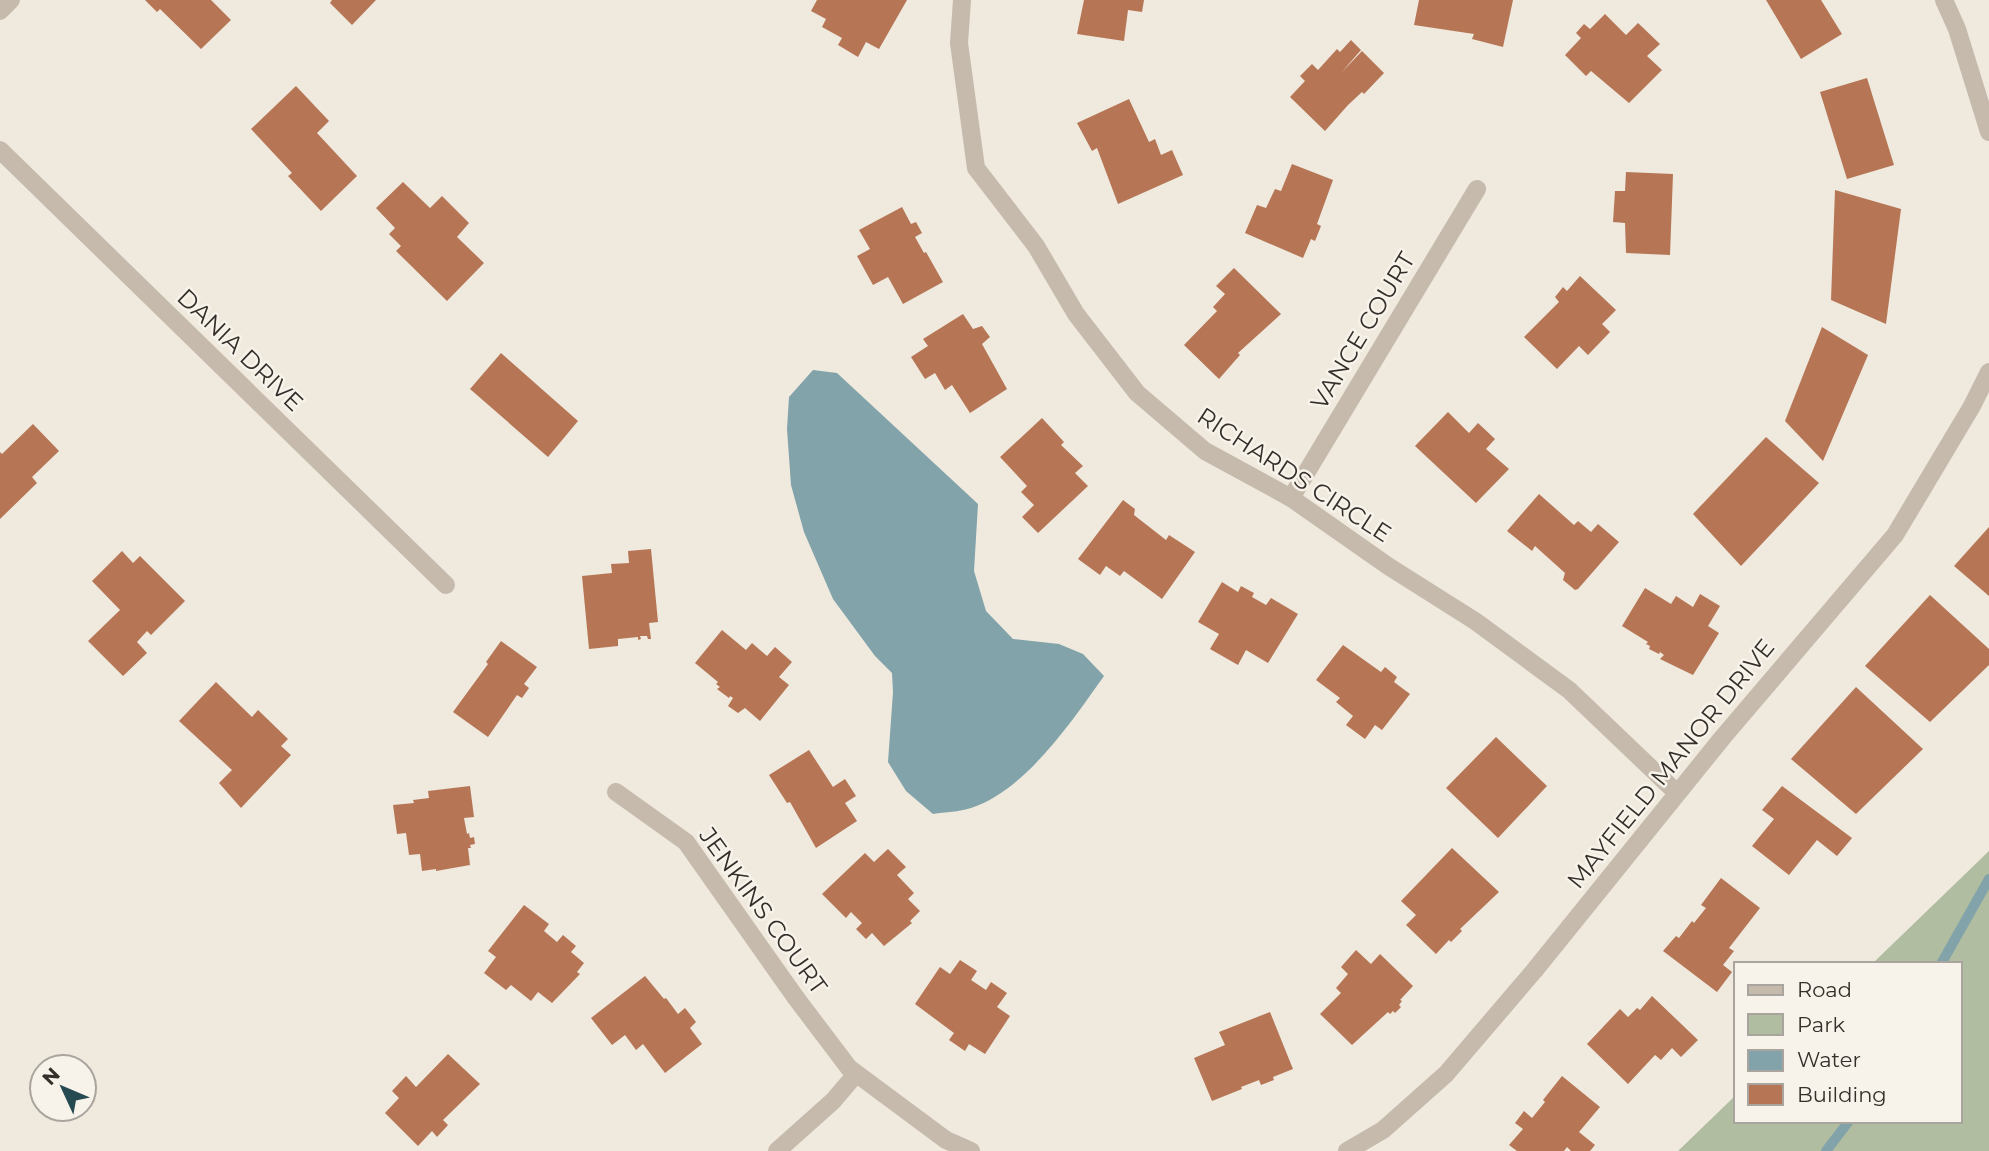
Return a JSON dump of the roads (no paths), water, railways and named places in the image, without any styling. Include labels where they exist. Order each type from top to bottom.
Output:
[{"type":"street","points":[[0,11],[10,0]]},
{"type":"street","name":"RICHARDS CIRCLE","points":[[962,0],[958,43],[976,167],[1036,246],[1076,314],[1137,393],[1205,451],[1292,499],[1388,566],[1475,621],[1569,690],[1677,793]]},
{"type":"street","points":[[1944,0],[1957,29],[1989,132]]},
{"type":"street","name":"DANIA DRIVE","points":[[0,150],[446,585]]},
{"type":"street","name":"VANCE COURT","points":[[1292,499],[1476,189]]},
{"type":"street","name":"MAYFIELD MANOR DRIVE","points":[[1348,1151],[1383,1130],[1446,1074],[1534,971],[1677,793],[1895,535],[1972,406],[1989,372]]},
{"type":"street","name":"JENKINS COURT","points":[[616,792],[686,842],[796,998],[856,1074]]},
{"type":"street","points":[[777,1151],[833,1101],[856,1074],[946,1140],[971,1151]]},
{"type":"water","points":[[813,370],[837,373],[978,504],[974,571],[986,611],[1013,639],[1059,644],[1083,654],[1104,676],[1062,733],[1028,771],[1010,787],[971,808],[933,814],[906,791],[888,762],[892,673],[875,656],[833,599],[804,532],[791,485],[787,429],[789,397]]},
{"type":"waterway","points":[[1942,962],[1989,879]]},
{"type":"waterway","points":[[1826,1151],[1847,1123]]}]
